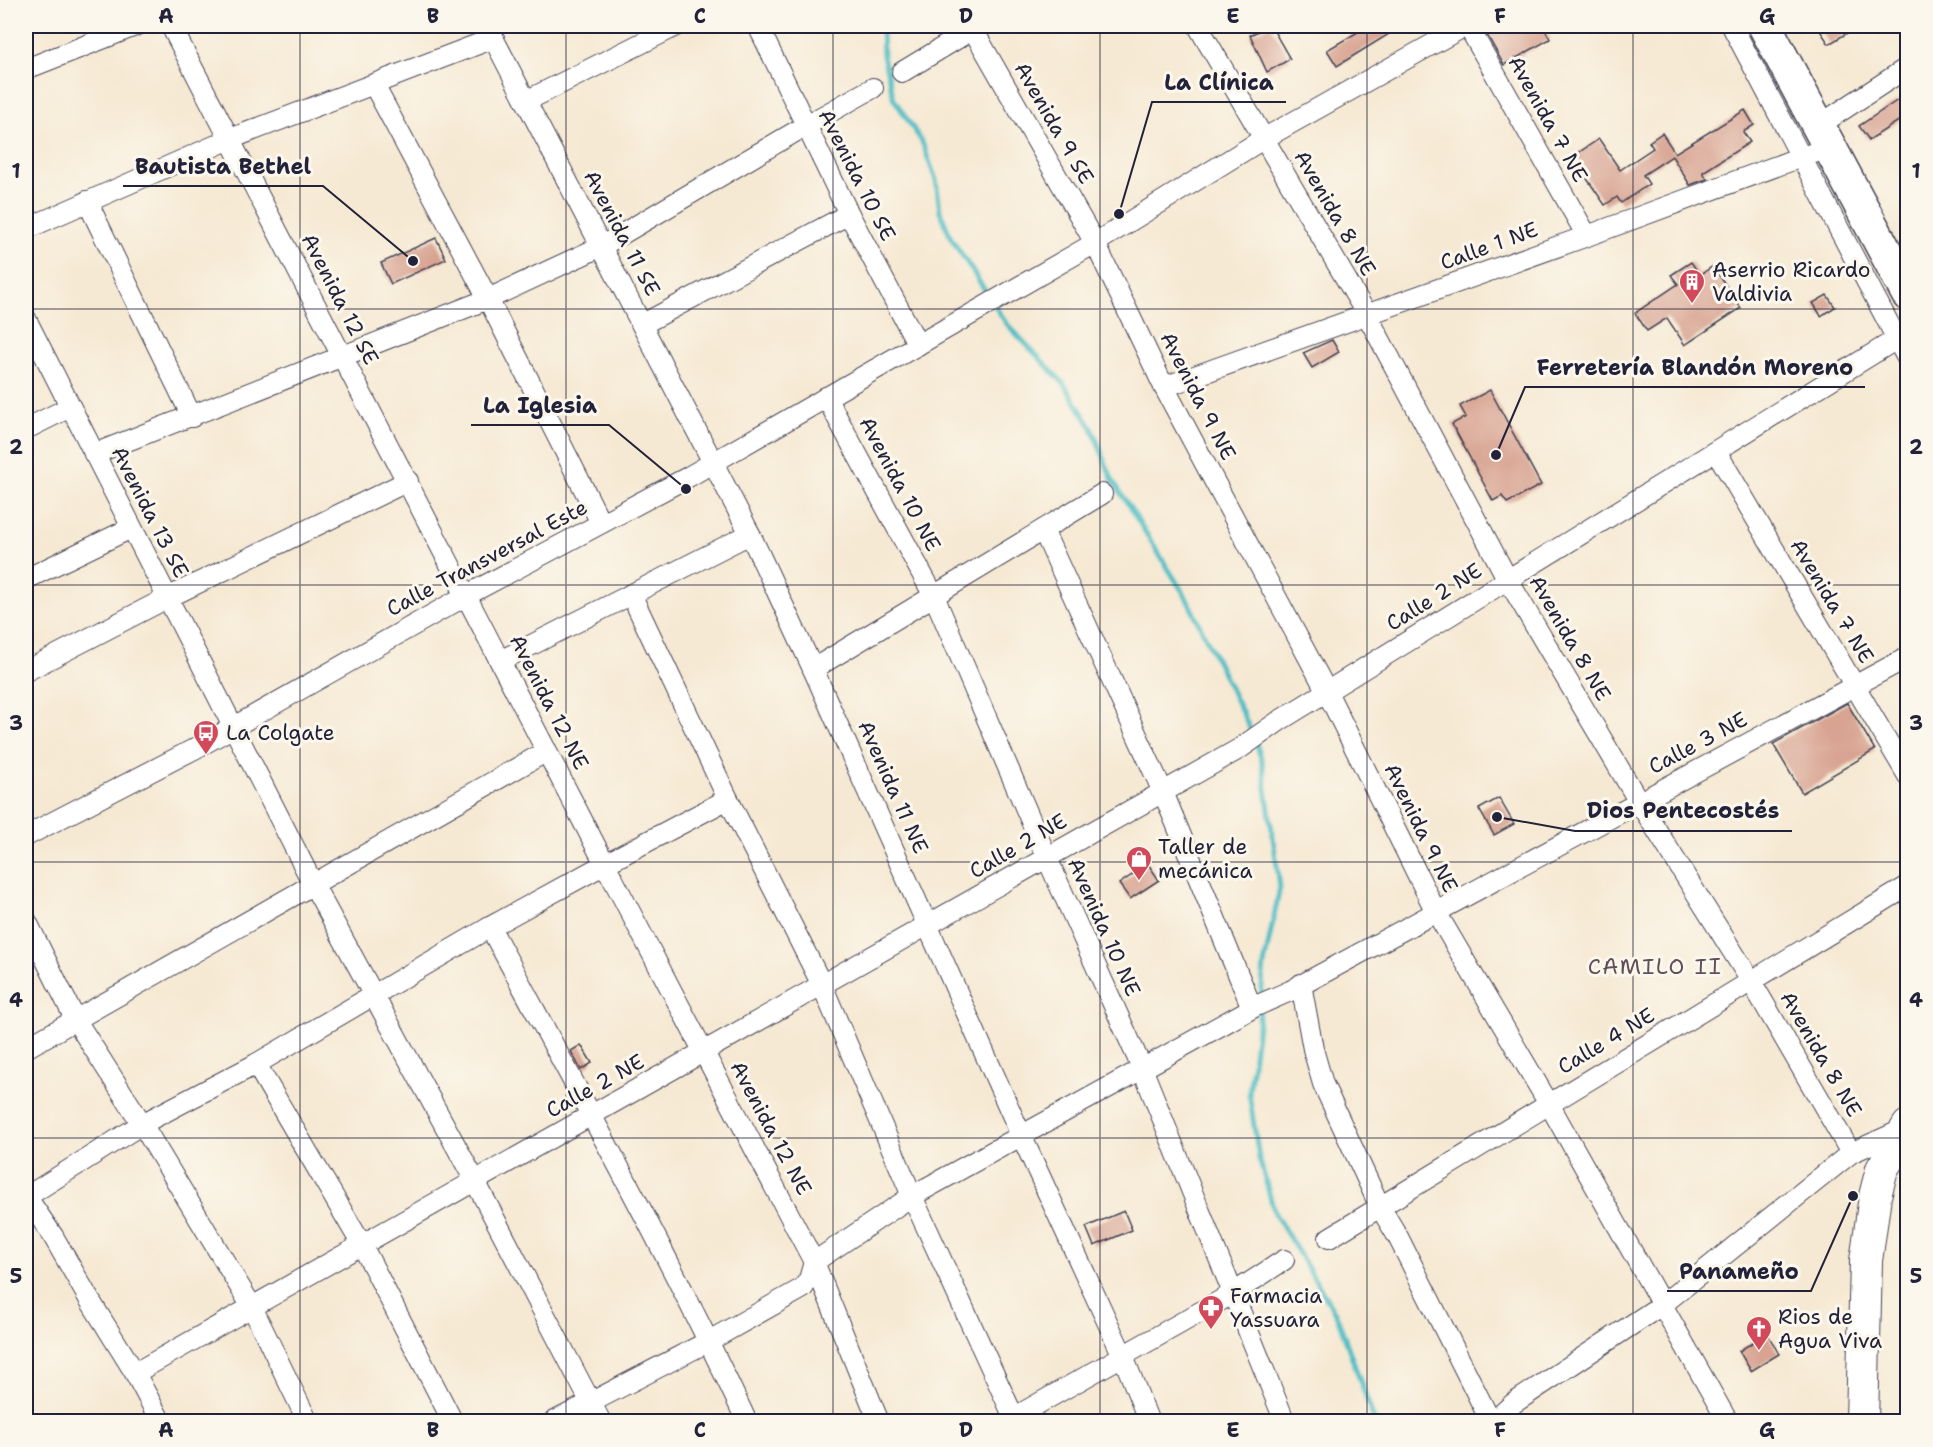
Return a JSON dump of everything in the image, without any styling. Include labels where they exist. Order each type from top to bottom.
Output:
[{"type":"highway","points":[[1765,26],[1816,144],[1908,294]]},
{"type":"main road","points":[[1862,1422],[1866,1261],[1875,1196],[1882,1169],[1907,1128]]},
{"type":"street","points":[[26,69],[135,26]]},
{"type":"street","name":"Avenida 12 SE","points":[[171,26],[466,595]]},
{"type":"street","points":[[526,101],[676,26]]},
{"type":"street","name":"Avenida 10 SE","points":[[758,26],[849,214],[918,345]]},
{"type":"street","name":"Avenida 8 NE","points":[[1198,26],[1367,315],[1508,580],[1639,802],[1751,981],[1851,1153]]},
{"type":"street","points":[[1095,243],[1263,139],[1466,26]]},
{"type":"street","name":"Avenida 7 NE","points":[[1466,26],[1587,236]]},
{"type":"street","points":[[1732,26],[1816,144],[1902,336],[1908,360]]},
{"type":"street","points":[[902,72],[974,27]]},
{"type":"street","name":"Avenida 9 SE","points":[[974,27],[1095,243]]},
{"type":"street","points":[[26,229],[230,139],[374,85],[491,32]]},
{"type":"street","name":"Avenida 11 SE","points":[[491,32],[714,462]]},
{"type":"street","name":"Calle 1 NE","points":[[1164,387],[1587,236],[1816,144],[1908,67]]},
{"type":"street","points":[[374,85],[488,299],[601,524]]},
{"type":"street","points":[[94,454],[488,299],[602,246],[873,88]]},
{"type":"street","points":[[87,201],[192,417]]},
{"type":"street","points":[[643,324],[849,214]]},
{"type":"street","name":"Calle Transversal Este","points":[[26,836],[200,746],[466,595],[714,462],[1095,243]]},
{"type":"street","name":"Avenida 9 NE","points":[[1095,243],[1164,387],[1327,692],[1436,912],[1549,1104],[1728,1422]]},
{"type":"street","name":"Avenida 13 SE","points":[[26,319],[313,884],[475,1181],[601,1422]]},
{"type":"street","name":"Calle 2 NE","points":[[135,1373],[1239,749],[1280,721],[1902,336]]},
{"type":"street","name":"Avenida 10 NE","points":[[826,397],[933,596],[1047,858],[1142,1068],[1285,1422]]},
{"type":"street","points":[[26,429],[70,407]]},
{"type":"street","name":"Avenida 7 NE","points":[[1716,451],[1908,776]]},
{"type":"street","name":"Avenida 11 NE","points":[[714,462],[813,669],[1022,1135]]},
{"type":"street","points":[[26,671],[167,598],[408,481]]},
{"type":"street","points":[[813,669],[1102,494]]},
{"type":"street","points":[[26,579],[132,528]]},
{"type":"street","points":[[1043,530],[1163,792],[1254,1007]]},
{"type":"street","points":[[500,661],[750,534]]},
{"type":"street","points":[[631,594],[729,799],[822,985],[912,1196],[1012,1420],[1232,1293],[1284,1260]]},
{"type":"street","name":"Avenida 12 NE","points":[[466,595],[814,1262],[879,1422]]},
{"type":"street","name":"Calle 3 NE","points":[[814,1262],[912,1196],[1142,1068],[1254,1007],[1296,988],[1908,657]]},
{"type":"street","points":[[26,1048],[547,751]]},
{"type":"street","points":[[161,1422],[135,1373],[53,1236],[26,1197],[142,1124],[256,1064],[490,927],[729,799]]},
{"type":"street","name":"Calle 4 NE","points":[[1329,1238],[1908,886]]},
{"type":"street","points":[[26,920],[75,1020],[142,1124],[252,1307],[308,1422]]},
{"type":"street","points":[[490,927],[592,1115],[709,1341],[747,1422]]},
{"type":"street","points":[[1296,988],[1323,1084],[1380,1207],[1398,1237],[1492,1422],[1514,1403],[1663,1304],[1851,1153],[1907,1128]]},
{"type":"street","points":[[256,1064],[362,1245],[453,1422]]},
{"type":"street","points":[[1022,1135],[1123,1356],[1149,1422]]},
{"type":"street","points":[[553,1422],[709,1341],[803,1288],[809,1279],[814,1262]]},
{"type":"building","points":[[1269,26],[1290,59],[1267,72],[1250,35]]},
{"type":"building","points":[[1368,26],[1402,26],[1337,66],[1327,50]]},
{"type":"building","points":[[1482,26],[1543,26],[1550,39],[1504,65]]},
{"type":"building","points":[[1817,26],[1859,26],[1829,44]]},
{"type":"building","points":[[1898,100],[1908,115],[1869,140],[1859,126]]},
{"type":"building","points":[[1745,110],[1754,125],[1743,132],[1750,142],[1703,172],[1707,179],[1690,185],[1672,156],[1643,175],[1649,184],[1621,203],[1617,197],[1605,205],[1572,157],[1599,139],[1620,170],[1653,148],[1649,142],[1662,133],[1675,153]]},
{"type":"building","points":[[436,238],[446,259],[391,284],[381,263]]},
{"type":"building","name":"Aserrio Ricardo Valdivia","points":[[1691,262],[1700,275],[1713,266],[1741,308],[1685,345],[1667,318],[1647,331],[1635,313],[1678,284],[1671,275]]},
{"type":"building","points":[[1827,295],[1835,307],[1821,316],[1813,303]]},
{"type":"building","points":[[1332,340],[1339,352],[1312,368],[1303,353]]},
{"type":"building","points":[[1490,390],[1541,485],[1507,503],[1502,496],[1493,501],[1452,424],[1466,417],[1460,406]]},
{"type":"building","points":[[1847,703],[1875,750],[1802,793],[1773,744]]},
{"type":"building","points":[[1499,798],[1514,824],[1494,835],[1479,809]]},
{"type":"building","name":"Taller de mecánica","points":[[1148,864],[1159,880],[1130,899],[1119,884]]},
{"type":"building","points":[[581,1045],[592,1063],[581,1070],[571,1051]]},
{"type":"building","points":[[1124,1211],[1132,1230],[1094,1246],[1086,1227]]},
{"type":"building","name":"Rios de Agua Viva","points":[[1767,1333],[1779,1354],[1751,1371],[1739,1351]]},
{"type":"waterway","points":[[882,26],[883,56],[894,99],[922,142],[936,180],[940,211],[951,238],[1006,323],[1064,384],[1092,428],[1112,479],[1186,597],[1254,737],[1262,761],[1280,887],[1264,965],[1261,997]]},
{"type":"waterway","points":[[1260,1010],[1249,1093],[1259,1158],[1275,1214],[1337,1316],[1375,1422]]},
{"type":"place","name":"La Clínica","points":[[1119,214]]},
{"type":"place","name":"Bautista Bethel","points":[[413,261]]},
{"type":"place","name":"Aserrio Ricardo Valdivia","points":[[1692,305]]},
{"type":"place","name":"Ferretería Blandón Moreno","points":[[1496,455]]},
{"type":"place","name":"La Iglesia","points":[[686,489]]},
{"type":"place","name":"La Colgate","points":[[206,756]]},
{"type":"place","name":"Dios Pentecostés","points":[[1497,817]]},
{"type":"place","name":"Taller de mecánica","points":[[1139,882]]},
{"type":"place","name":"Panameño","points":[[1853,1196]]},
{"type":"place","name":"Farmacia Yassuara","points":[[1211,1331]]},
{"type":"place","name":"Rios de Agua Viva","points":[[1759,1352]]},
{"type":"district","name":"CAMILO II","points":[[1655,966]]}]
